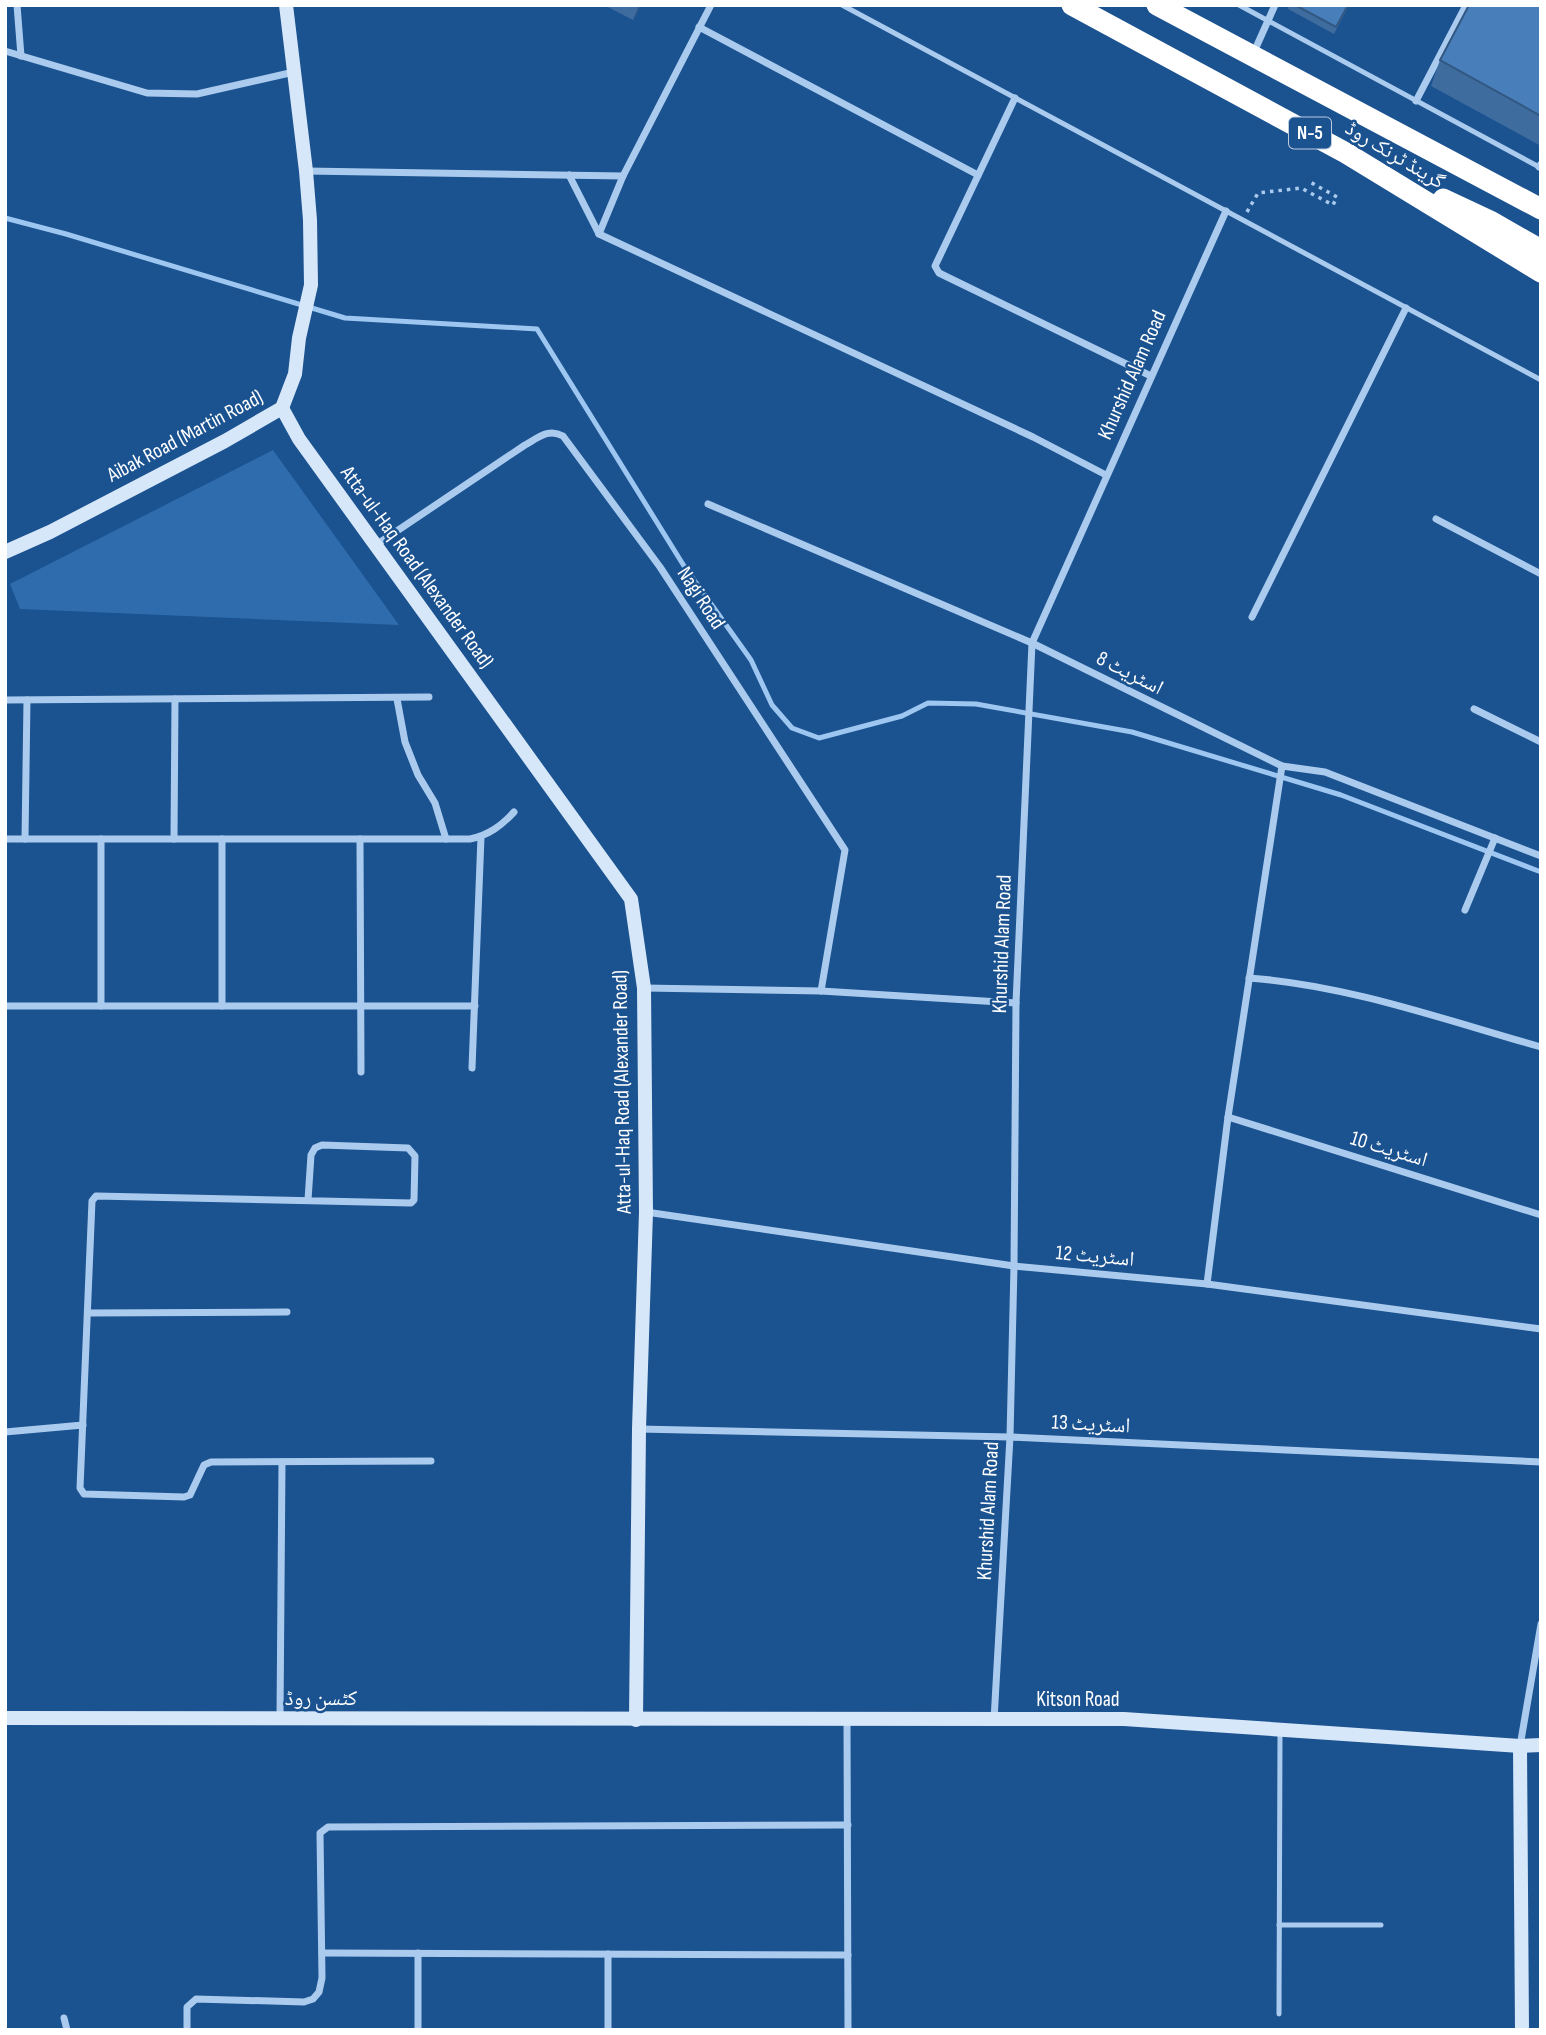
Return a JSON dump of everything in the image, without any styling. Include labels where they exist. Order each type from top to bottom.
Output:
[{"type":"highway","name":"گرینڈ ٹرنک روڈ","points":[[1072,5],[1346,153],[1541,272]]},
{"type":"highway","name":"گرینڈ ٹرنک روڈ","points":[[1157,5],[1541,209]]},
{"type":"highway","points":[[1346,153],[1490,221],[1541,250]]},
{"type":"highway","points":[[1471,171],[1541,214]]},
{"type":"street","points":[[17,5],[21,56]]},
{"type":"street","name":"Aibak Road (Martin Road)","points":[[5,552],[50,532],[214,447],[282,408],[295,374],[299,338],[311,285],[306,171],[286,5]]},
{"type":"street","points":[[600,234],[623,176],[711,5]]},
{"type":"street","points":[[1252,56],[1275,5]]},
{"type":"street","points":[[1416,101],[1466,5]]},
{"type":"street","points":[[699,27],[978,175]]},
{"type":"street","points":[[5,51],[147,93],[197,94],[294,72]]},
{"type":"street","points":[[1015,98],[935,266],[939,273],[1151,376]]},
{"type":"street","points":[[306,171],[623,176]]},
{"type":"street","points":[[569,175],[600,234],[1032,437],[1106,475]]},
{"type":"street","name":"Khurshid Alam Road","points":[[994,1720],[1010,1437],[1016,1003],[1032,643],[1226,211]]},
{"type":"street","points":[[1252,617],[1406,308]]},
{"type":"street","name":"Atta-ul-Haq Road (Alexander Road)","points":[[282,408],[299,439],[631,899],[645,988],[646,1212],[639,1429],[636,1720]]},
{"type":"street","name":"Nagi Road","points":[[376,545],[525,444],[546,433],[555,432],[564,436],[660,567],[845,850],[821,990]]},
{"type":"street","name":"اسٹریٹ 8","points":[[708,504],[1032,643],[1281,769],[1325,772],[1494,841],[1541,856]]},
{"type":"street","points":[[1436,519],[1541,574]]},
{"type":"street","points":[[5,699],[429,697]]},
{"type":"street","points":[[25,839],[27,699]]},
{"type":"street","points":[[174,839],[175,699]]},
{"type":"street","points":[[397,699],[405,742],[418,775],[435,803],[446,839]]},
{"type":"street","points":[[1474,709],[1541,742]]},
{"type":"street","points":[[1206,1284],[1228,1117],[1281,769]]},
{"type":"street","points":[[5,839],[446,839],[481,837],[499,827],[514,812]]},
{"type":"street","points":[[472,1068],[481,837]]},
{"type":"street","points":[[101,839],[101,1006]]},
{"type":"street","points":[[222,839],[222,1006]]},
{"type":"street","points":[[360,839],[361,1072]]},
{"type":"street","points":[[1465,910],[1494,841]]},
{"type":"street","points":[[1249,978],[1288,980],[1331,989],[1541,1047]]},
{"type":"street","points":[[645,988],[821,990],[1016,1003]]},
{"type":"street","points":[[5,1006],[475,1006]]},
{"type":"street","name":"اسٹریٹ 10","points":[[1228,1117],[1541,1215]]},
{"type":"street","points":[[308,1200],[311,1154],[315,1148],[322,1145],[408,1148],[415,1156],[414,1200],[411,1203],[96,1196],[92,1201],[80,1488],[84,1494],[184,1497],[190,1495],[204,1465],[211,1462],[431,1461]]},
{"type":"street","name":"اسٹریٹ 12","points":[[646,1212],[1014,1266],[1206,1284],[1541,1329]]},
{"type":"street","points":[[88,1313],[287,1312]]},
{"type":"street","points":[[5,1432],[83,1425]]},
{"type":"street","name":"اسٹریٹ 13","points":[[639,1429],[1010,1437],[1541,1462]]},
{"type":"street","points":[[280,1718],[282,1462]]},
{"type":"street","points":[[1522,2030],[1520,1746],[1541,1624]]},
{"type":"street","name":"کٹسن روڈ","points":[[5,1718],[636,1720]]},
{"type":"street","name":"Kitson Road","points":[[636,1720],[1124,1719],[1520,1746],[1541,1745]]},
{"type":"street","points":[[847,1720],[848,2030]]},
{"type":"street","points":[[187,2030],[187,2007],[196,1999],[304,2002],[313,1999],[319,1992],[322,1978],[320,1833],[328,1827],[848,1825]]},
{"type":"street","points":[[322,1953],[848,1955]]},
{"type":"street","points":[[418,1953],[418,2030]]},
{"type":"street","points":[[608,1954],[608,2030]]},
{"type":"street","points":[[64,2018],[66,2030]]},
{"type":"lane","points":[[842,5],[1541,380]]},
{"type":"lane","points":[[1239,5],[1540,166]]},
{"type":"lane","points":[[1279,2014],[1280,1730]]},
{"type":"lane","points":[[1279,1925],[1381,1925]]},
{"type":"path","points":[[1242,220],[1258,193],[1301,188],[1333,205],[1337,197],[1310,182]]},
{"type":"shaded area","points":[[273,450],[399,625],[20,609],[10,584]]},
{"type":"building","points":[[1295,5],[1348,5],[1336,27]]},
{"type":"building","points":[[1469,5],[1541,5],[1541,116],[1440,60]]},
{"type":"waterway","points":[[5,218],[345,318],[537,329],[684,566],[751,660],[772,705],[792,728],[819,738],[902,716],[928,703],[976,704],[1132,732],[1341,795],[1541,872]]}]
